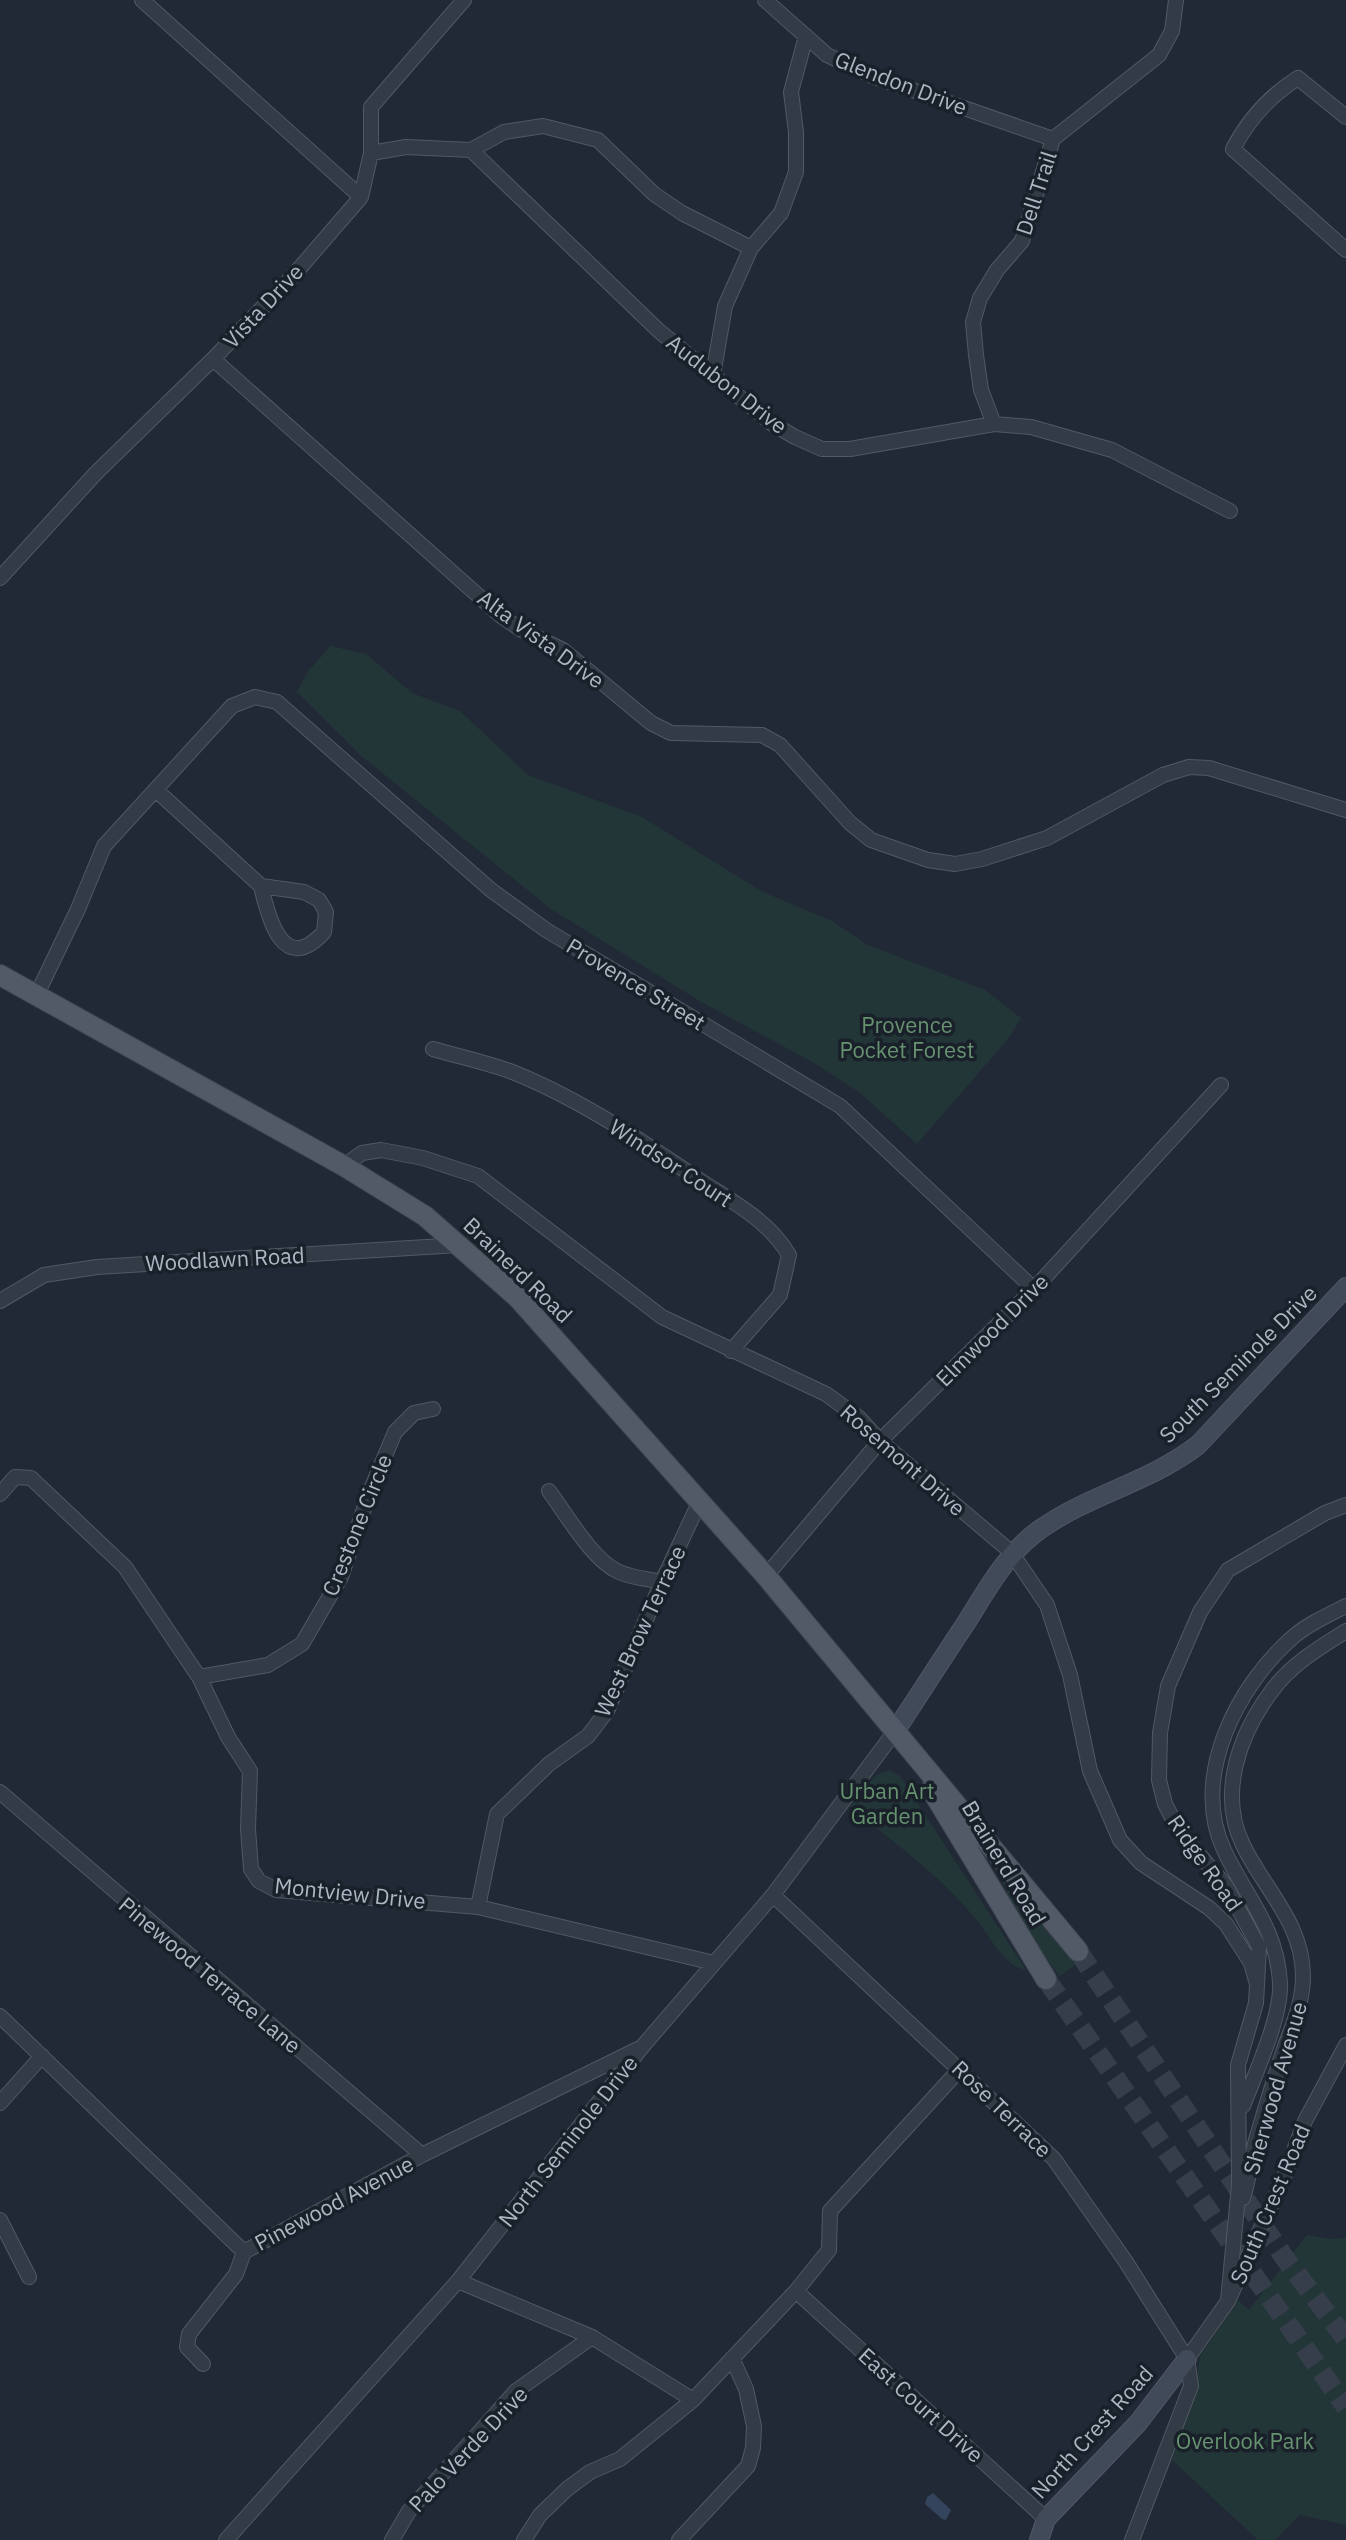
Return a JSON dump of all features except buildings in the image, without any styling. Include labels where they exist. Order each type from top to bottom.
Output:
[{"type":"main road","name":"Brainerd Road","points":[[0,975],[344,1166],[425,1216],[518,1298],[766,1576],[1078,1951]]},
{"type":"main road","name":"Brainerd Road","points":[[896,1730],[1046,1979]]},
{"type":"street","points":[[142,0],[361,197]]},
{"type":"street","name":"Vista Drive","points":[[0,578],[96,473],[292,277],[361,197],[371,153],[371,107],[464,0]]},
{"type":"street","name":"Glendon Drive","points":[[765,0],[827,55],[872,76],[1053,139]]},
{"type":"street","name":"Dell Trail","points":[[994,424],[981,390],[973,322],[980,298],[997,270],[1022,241],[1053,139],[1159,55],[1172,31],[1176,0]]},
{"type":"street","points":[[713,375],[725,306],[751,248],[781,213],[796,172],[796,132],[791,92],[806,36]]},
{"type":"street","points":[[1346,117],[1298,78],[1282,88],[1244,126],[1233,149],[1346,250]]},
{"type":"street","points":[[371,153],[406,147],[471,150],[504,132],[543,126],[598,140],[654,194],[682,213],[751,248]]},
{"type":"street","name":"Audubon Drive","points":[[471,150],[659,331],[771,423],[795,437],[822,449],[850,449],[994,424],[1031,427],[1112,450],[1230,511]]},
{"type":"street","name":"Alta Vista Drive","points":[[213,359],[501,616],[563,650],[651,723],[671,733],[762,735],[780,745],[850,823],[871,840],[928,860],[955,864],[982,859],[1047,838],[1163,775],[1189,767],[1209,768],[1346,810]]},
{"type":"street","name":"Provence Street","points":[[157,791],[232,706],[255,697],[277,702],[491,890],[546,930],[840,1106],[1034,1289]]},
{"type":"street","points":[[37,994],[104,846],[157,791],[261,886],[274,933],[283,943],[294,947],[308,946],[324,932],[326,912],[319,900],[304,892],[261,886]]},
{"type":"street","name":"Windsor Court","points":[[433,1049],[514,1073],[559,1094],[645,1143],[750,1214],[779,1239],[789,1255],[780,1295],[731,1351]]},
{"type":"street","name":"Elmwood Drive","points":[[766,1576],[880,1441],[1034,1289],[1221,1085]]},
{"type":"street","name":"Rosemont Drive","points":[[344,1166],[362,1153],[381,1150],[423,1158],[478,1176],[662,1317],[818,1389],[859,1418],[880,1441],[1011,1552],[1047,1605],[1070,1675],[1090,1771],[1120,1840],[1141,1863],[1209,1908],[1226,1924],[1251,1963],[1257,1984]]},
{"type":"street","name":"Woodlawn Road","points":[[0,1301],[44,1275],[97,1267],[459,1245]]},
{"type":"street","name":"South Seminole Drive","points":[[896,1730],[1011,1552],[1041,1528],[1081,1504],[1151,1475],[1198,1445],[1346,1287]]},
{"type":"street","name":"Crestone Circle","points":[[199,1677],[268,1665],[302,1644],[341,1577],[369,1494],[395,1432],[414,1413],[433,1409]]},
{"type":"street","name":"Montview Drive","points":[[0,1494],[15,1477],[31,1478],[125,1567],[199,1677],[228,1737],[250,1771],[251,1869],[259,1881],[276,1890],[478,1907],[714,1963]]},
{"type":"street","points":[[549,1491],[594,1552],[615,1570],[662,1582]]},
{"type":"street","name":"West Brow Terrace","points":[[478,1907],[497,1814],[549,1764],[588,1736],[607,1711],[699,1503]]},
{"type":"street","name":"Ridge Road","points":[[1228,2301],[1239,2185],[1238,2065],[1251,2027],[1259,1947],[1226,1886],[1179,1831],[1165,1804],[1159,1780],[1160,1733],[1168,1686],[1200,1612],[1228,1570],[1325,1513],[1346,1505]]},
{"type":"street","name":"Sherwood Avenue","points":[[1239,2117],[1273,2023],[1281,1988],[1271,1934],[1224,1849],[1214,1821],[1211,1802],[1216,1761],[1233,1718],[1253,1682],[1292,1638],[1346,1606]]},
{"type":"street","name":"Sherwood Avenue","points":[[1236,2221],[1263,2114],[1296,2020],[1303,1974],[1298,1946],[1282,1906],[1244,1847],[1233,1819],[1230,1794],[1234,1768],[1253,1721],[1272,1690],[1317,1648],[1346,1631]]},
{"type":"street","name":"North Seminole Drive","points":[[226,2540],[458,2281],[642,2047],[773,1895],[896,1730]]},
{"type":"street","name":"Pinewood Terrace Lane","points":[[0,1792],[116,1895],[422,2155]]},
{"type":"street","name":"Rose Terrace","points":[[773,1895],[1054,2159],[1126,2262],[1187,2359]]},
{"type":"street","name":"Pinewood Avenue","points":[[0,2016],[244,2252],[422,2155],[642,2047]]},
{"type":"street","name":"South Crest Road","points":[[1187,2359],[1228,2301],[1284,2177],[1305,2121],[1346,2045]]},
{"type":"street","points":[[0,2103],[42,2056]]},
{"type":"street","points":[[524,2540],[540,2515],[567,2489],[590,2472],[620,2459],[693,2400],[796,2291],[829,2250],[830,2211],[960,2069]]},
{"type":"street","points":[[0,2220],[29,2277]]},
{"type":"street","points":[[203,2364],[187,2347],[189,2334],[236,2274],[244,2252]]},
{"type":"street","points":[[458,2281],[592,2337],[693,2400]]},
{"type":"street","name":"East Court Drive","points":[[796,2291],[1046,2519]]},
{"type":"street","name":"Palo Verde Drive","points":[[392,2540],[409,2511],[516,2391],[592,2337]]},
{"type":"street","points":[[679,2540],[748,2466],[754,2426],[746,2389],[732,2358]]},
{"type":"street","points":[[1132,2540],[1191,2386],[1187,2359]]},
{"type":"street","name":"North Crest Road","points":[[1039,2540],[1046,2519],[1138,2423],[1187,2359]]},
{"type":"green space","name":"Provence Pocket Forest","points":[[331,646],[366,654],[412,693],[460,711],[528,775],[642,817],[761,891],[832,921],[868,945],[985,990],[1021,1018],[1008,1039],[917,1144],[859,1092],[816,1064],[703,1003],[551,909],[359,754],[297,692],[308,671]]},
{"type":"green space","name":"Urban Art Garden","points":[[889,1770],[900,1776],[1026,1970],[1003,1956],[975,1918],[931,1873],[850,1807],[876,1775]]},
{"type":"green space","points":[[1002,1881],[1031,1906],[1075,1965],[1060,1976],[1027,1931]]},
{"type":"green space","name":"Overlook Park","points":[[1307,2235],[1346,2238],[1346,2525],[1300,2515],[1275,2540],[1258,2540],[1172,2460],[1193,2401],[1200,2356],[1238,2300],[1249,2310]]},
{"type":"water","points":[[933,2493],[951,2510],[946,2520],[925,2504],[927,2497]]},
{"type":"tunnel","points":[[1078,1951],[1284,2257],[1346,2339]]},
{"type":"tunnel","points":[[1046,1979],[1346,2407]]}]
